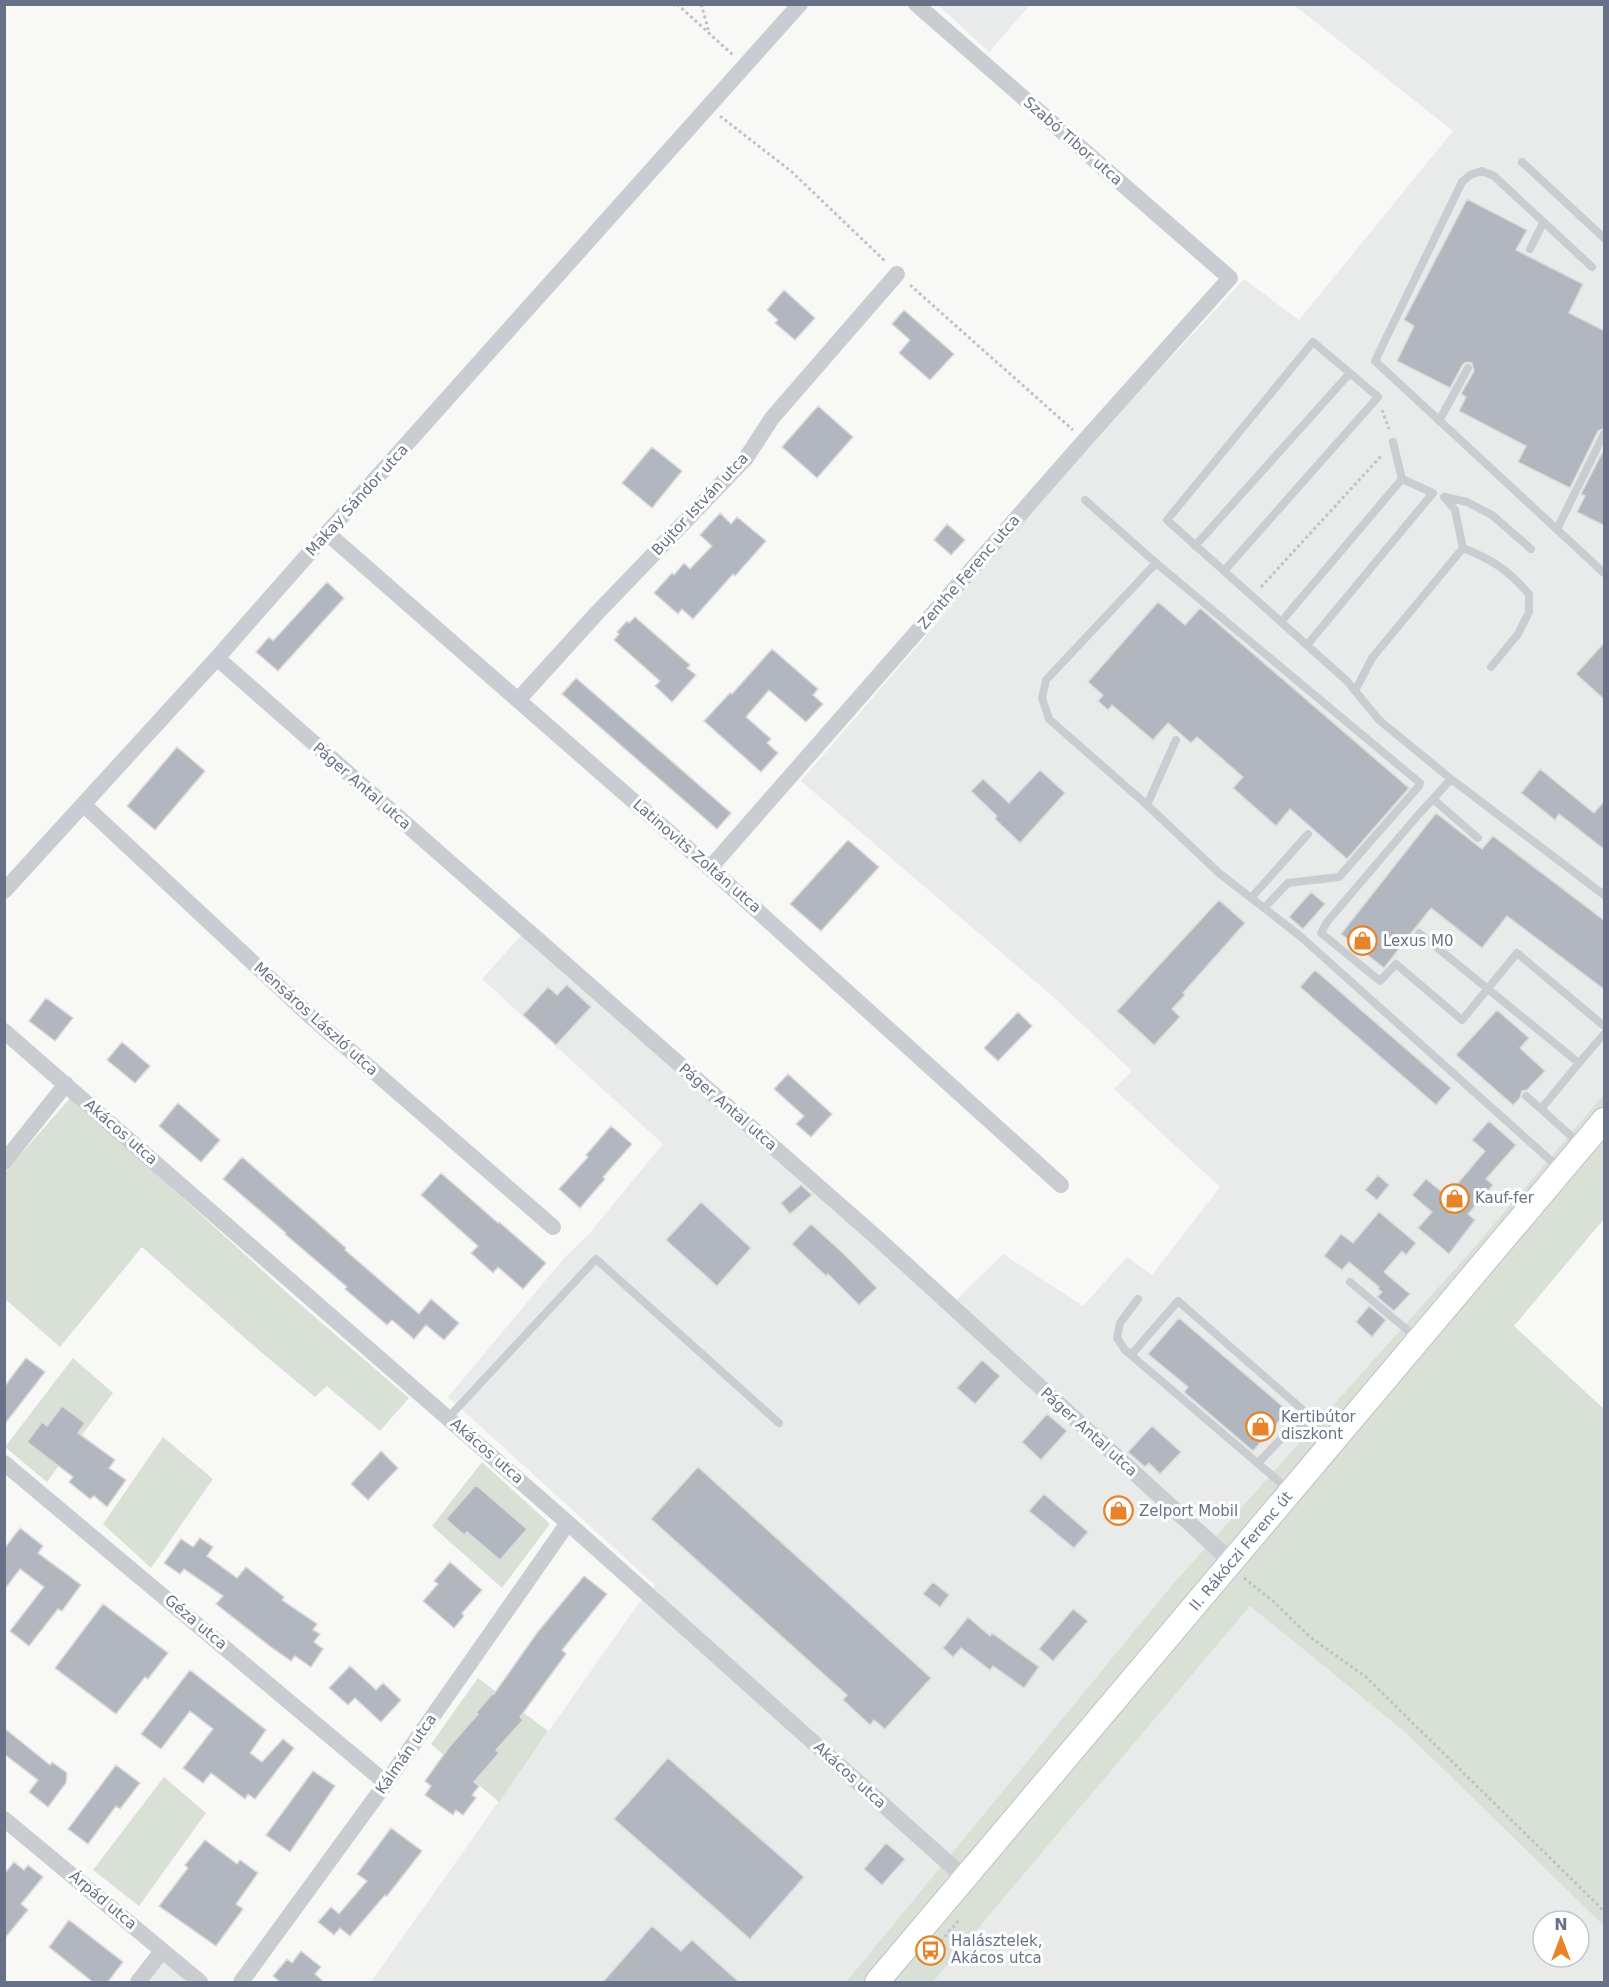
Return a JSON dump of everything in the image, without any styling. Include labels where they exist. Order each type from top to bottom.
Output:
[{"type":"main road","name":"II. Rákóczi Ferenc út","points":[[877,1983],[1605,1120]]},
{"type":"street","name":"Makay Sándor utca","points":[[4,891],[217,658],[800,4]]},
{"type":"street","name":"Szabó Tibor utca","points":[[916,4],[1230,278]]},
{"type":"street","name":"Bujtor István utca","points":[[518,700],[597,613],[746,458],[772,418],[897,274]]},
{"type":"street","name":"Zenthe Ferenc utca","points":[[710,868],[1084,440],[1230,278]]},
{"type":"street","name":"Latinovits Zoltán utca","points":[[327,533],[710,868],[1061,1185]]},
{"type":"street","name":"Páger Antal utca","points":[[217,658],[876,1237],[1230,1564]]},
{"type":"street","name":"Mensáros László utca","points":[[84,805],[309,1015],[553,1227]]},
{"type":"street","name":"Akácos utca","points":[[4,1031],[449,1417],[965,1878]]},
{"type":"street","points":[[4,1162],[66,1084]]},
{"type":"street","name":"Géza utca","points":[[4,1463],[386,1783]]},
{"type":"street","name":"Kálmán utca","points":[[241,1983],[386,1783],[568,1523]]},
{"type":"street","name":"Árpád utca","points":[[4,1819],[200,1983]]},
{"type":"street","points":[[138,1983],[162,1951]]},
{"type":"lane","points":[[1522,162],[1605,238]]},
{"type":"lane","points":[[1592,267],[1494,176],[1482,171],[1470,175],[1462,182],[1375,361],[1605,573]]},
{"type":"lane","points":[[1530,249],[1544,223]]},
{"type":"lane","points":[[1224,571],[1378,397],[1313,342],[1167,520],[1195,546],[1347,681],[1379,720],[1451,779],[1605,895]]},
{"type":"lane","points":[[1439,421],[1468,368]]},
{"type":"lane","points":[[1195,546],[1350,373]]},
{"type":"lane","points":[[1557,529],[1605,434]]},
{"type":"lane","points":[[1393,442],[1402,479]]},
{"type":"lane","points":[[1402,479],[1433,494],[1467,502],[1492,515],[1531,549]]},
{"type":"lane","points":[[1281,622],[1402,479]]},
{"type":"lane","points":[[1307,645],[1433,494]]},
{"type":"lane","points":[[1445,497],[1455,510],[1463,548]]},
{"type":"lane","points":[[1084,500],[1156,563],[1420,783],[1339,877],[1288,883],[1264,908]]},
{"type":"lane","points":[[1463,548],[1488,558],[1513,576],[1529,594],[1528,612],[1518,634],[1491,667]]},
{"type":"lane","points":[[1355,691],[1372,658],[1463,548]]},
{"type":"lane","points":[[1156,563],[1046,680],[1042,691],[1043,705],[1049,719],[1147,805],[1219,873],[1300,936],[1563,1170]]},
{"type":"lane","points":[[1147,805],[1176,740]]},
{"type":"lane","points":[[1451,779],[1327,922],[1321,933],[1380,981],[1396,964],[1462,1020],[1517,953],[1605,1026]]},
{"type":"lane","points":[[1433,799],[1478,838]]},
{"type":"lane","points":[[1251,898],[1308,834]]},
{"type":"lane","points":[[1419,933],[1579,1063]]},
{"type":"lane","points":[[1541,1109],[1605,1034]]},
{"type":"lane","points":[[1526,1096],[1582,1146]]},
{"type":"lane","points":[[449,1417],[596,1259],[779,1423]]},
{"type":"lane","points":[[1350,1282],[1419,1339]]},
{"type":"lane","points":[[1138,1299],[1120,1323],[1117,1338],[1125,1350],[1291,1492]]},
{"type":"lane","points":[[1131,1355],[1178,1301],[1304,1411],[1297,1422],[1258,1463]]},
{"type":"lane","points":[[1297,1422],[1328,1448]]},
{"type":"path","points":[[677,4],[745,67]]},
{"type":"path","points":[[701,4],[710,34]]},
{"type":"path","points":[[1252,596],[1393,442],[1378,397]]},
{"type":"path","points":[[1230,1564],[1310,1637],[1366,1677],[1605,1911]]},
{"type":"shaded area","points":[[938,5],[1030,5],[989,52]]},
{"type":"shaded area","points":[[1294,5],[1604,5],[1604,1094],[1471,1251],[1172,1585],[846,1982],[371,1982],[637,1606],[655,1585],[448,1397],[663,1144],[482,979],[532,923],[953,1303],[1003,1254],[1083,1306],[1127,1257],[1152,1275],[1220,1187],[1114,1089],[1132,1071],[1050,994],[801,781],[1096,438],[1244,279],[1299,320],[1453,131]]},
{"type":"shaded area","points":[[1604,1094],[1604,1219],[1514,1326],[1604,1409],[1604,1926],[1591,1913],[1591,1909],[1587,1909],[1407,1734],[1250,1606],[933,1982],[846,1982],[1172,1585],[1471,1251]]},
{"type":"shaded area","points":[[71,1097],[294,1299],[409,1398],[380,1431],[327,1386],[315,1397],[142,1247],[60,1347],[5,1299],[5,1172]]},
{"type":"shaded area","points":[[73,1358],[113,1393],[47,1482],[5,1447]]},
{"type":"shaded area","points":[[163,1437],[213,1479],[151,1568],[103,1524]]},
{"type":"shaded area","points":[[482,1462],[550,1524],[502,1588],[432,1526]]},
{"type":"shaded area","points":[[1250,1606],[1407,1734],[1587,1909],[1531,1909],[1531,1969],[1591,1969],[1591,1913],[1604,1926],[1604,1982],[933,1982]]},
{"type":"shaded area","points":[[478,1678],[548,1731],[499,1802],[431,1744]]},
{"type":"shaded area","points":[[164,1777],[206,1813],[139,1906],[93,1870]]},
{"type":"shaded area","points":[[162,1951],[200,1982],[138,1982]]},
{"type":"building","points":[[1467,199],[1527,230],[1516,250],[1583,284],[1569,313],[1605,331],[1605,428],[1598,431],[1570,488],[1518,462],[1526,446],[1459,411],[1466,397],[1461,394],[1474,371],[1472,363],[1463,364],[1450,388],[1397,361],[1414,326],[1404,320]]},
{"type":"building","points":[[784,290],[815,318],[795,340],[775,323],[778,320],[767,310]]},
{"type":"building","points":[[904,310],[954,354],[930,380],[899,353],[910,340],[892,324]]},
{"type":"building","points":[[818,406],[853,437],[817,478],[782,447]]},
{"type":"building","points":[[652,447],[682,471],[652,508],[622,483]]},
{"type":"building","points":[[1605,447],[1605,526],[1577,512],[1585,496],[1581,494]]},
{"type":"building","points":[[720,513],[731,524],[737,517],[766,541],[693,619],[682,609],[678,614],[654,593],[684,563],[690,569],[712,546],[700,535]]},
{"type":"building","points":[[947,524],[965,540],[951,555],[934,540]]},
{"type":"building","points":[[327,582],[344,598],[278,671],[256,652],[269,637],[273,641]]},
{"type":"building","points":[[1158,602],[1185,625],[1200,608],[1409,788],[1347,859],[1290,809],[1276,826],[1233,788],[1243,777],[1197,737],[1191,743],[1168,723],[1153,740],[1112,705],[1108,710],[1098,701],[1103,695],[1088,682]]},
{"type":"building","points":[[635,617],[690,665],[687,668],[696,675],[672,702],[655,686],[660,681],[614,640],[619,634],[617,632],[627,621],[629,623]]},
{"type":"building","points":[[1605,642],[1605,700],[1576,674]]},
{"type":"building","points":[[772,649],[818,689],[813,695],[823,704],[806,722],[769,690],[746,717],[771,739],[767,743],[778,753],[761,772],[704,721],[730,693],[732,694]]},
{"type":"building","points":[[576,678],[731,813],[717,829],[562,694]]},
{"type":"building","points":[[177,747],[205,771],[155,830],[127,806]]},
{"type":"building","points":[[1540,769],[1594,813],[1605,800],[1605,850],[1559,814],[1555,820],[1521,793]]},
{"type":"building","points":[[1040,770],[1065,793],[1020,843],[971,791],[983,779],[1009,803]]},
{"type":"building","points":[[1436,813],[1482,849],[1493,836],[1605,921],[1605,990],[1507,916],[1482,948],[1431,908],[1384,968],[1341,934]]},
{"type":"building","points":[[848,840],[879,867],[821,931],[790,904]]},
{"type":"building","points":[[1311,892],[1325,904],[1303,929],[1289,917]]},
{"type":"building","points":[[1219,900],[1245,923],[1183,993],[1185,995],[1172,1009],[1180,1017],[1154,1045],[1117,1011]]},
{"type":"building","points":[[1315,970],[1451,1088],[1436,1105],[1300,987]]},
{"type":"building","points":[[567,985],[591,1007],[556,1045],[523,1015],[548,987],[557,995]]},
{"type":"building","points":[[46,998],[73,1018],[55,1041],[29,1021]]},
{"type":"building","points":[[1497,1010],[1529,1038],[1520,1048],[1545,1071],[1527,1090],[1522,1091],[1520,1098],[1513,1105],[1456,1055]]},
{"type":"building","points":[[1018,1012],[1032,1026],[998,1061],[984,1048]]},
{"type":"building","points":[[122,1042],[150,1066],[135,1083],[107,1060]]},
{"type":"building","points":[[788,1074],[832,1114],[811,1137],[796,1124],[804,1116],[774,1089]]},
{"type":"building","points":[[178,1103],[220,1140],[201,1162],[159,1126]]},
{"type":"building","points":[[1489,1121],[1516,1145],[1486,1179],[1493,1185],[1468,1214],[1475,1220],[1449,1254],[1418,1228],[1432,1212],[1412,1195],[1426,1179],[1447,1196],[1485,1151],[1472,1140]]},
{"type":"building","points":[[611,1126],[632,1144],[580,1208],[559,1189],[588,1157],[586,1155]]},
{"type":"building","points":[[242,1157],[419,1314],[431,1299],[459,1323],[444,1340],[426,1325],[414,1339],[392,1320],[387,1325],[223,1179]]},
{"type":"building","points":[[441,1173],[546,1263],[523,1289],[498,1267],[493,1273],[471,1253],[478,1246],[421,1195]]},
{"type":"building","points":[[1378,1175],[1389,1185],[1377,1200],[1365,1190]]},
{"type":"building","points":[[801,1185],[812,1195],[790,1214],[781,1203]]},
{"type":"building","points":[[701,1202],[751,1248],[717,1286],[666,1240]]},
{"type":"building","points":[[1379,1212],[1416,1243],[1406,1255],[1402,1251],[1384,1272],[1410,1294],[1394,1311],[1377,1297],[1382,1292],[1378,1289],[1379,1287],[1349,1262],[1342,1270],[1324,1256],[1341,1234],[1353,1243]]},
{"type":"building","points":[[811,1224],[877,1288],[859,1305],[828,1274],[826,1276],[792,1244]]},
{"type":"building","points":[[1369,1306],[1386,1320],[1372,1337],[1356,1322]]},
{"type":"building","points":[[1179,1318],[1288,1411],[1253,1451],[1184,1392],[1188,1387],[1148,1354]]},
{"type":"building","points":[[26,1358],[45,1372],[4,1425],[4,1387]]},
{"type":"building","points":[[982,1360],[1000,1376],[975,1404],[957,1388]]},
{"type":"building","points":[[62,1406],[85,1423],[78,1433],[115,1460],[109,1468],[126,1480],[107,1507],[94,1496],[90,1499],[69,1482],[73,1477],[27,1442],[42,1422],[47,1426]]},
{"type":"building","points":[[1047,1414],[1067,1431],[1041,1460],[1022,1442]]},
{"type":"building","points":[[1152,1426],[1181,1452],[1160,1474],[1149,1463],[1145,1467],[1128,1452]]},
{"type":"building","points":[[381,1451],[398,1468],[368,1500],[351,1484]]},
{"type":"building","points":[[698,1467],[931,1678],[885,1729],[874,1720],[870,1725],[843,1700],[847,1695],[651,1519]]},
{"type":"building","points":[[476,1485],[527,1529],[500,1560],[467,1532],[464,1535],[446,1519]]},
{"type":"building","points":[[1044,1494],[1088,1532],[1074,1548],[1029,1511]]},
{"type":"building","points":[[20,1528],[43,1546],[38,1553],[81,1585],[62,1611],[58,1609],[29,1646],[10,1631],[44,1587],[20,1569],[4,1590],[4,1549]]},
{"type":"building","points":[[200,1538],[213,1547],[207,1556],[237,1578],[246,1567],[284,1597],[282,1600],[317,1624],[313,1630],[320,1634],[314,1642],[323,1649],[311,1667],[295,1656],[291,1661],[216,1604],[223,1596],[184,1569],[180,1574],[164,1563],[181,1539],[193,1547]]},
{"type":"building","points":[[450,1562],[482,1590],[462,1613],[464,1616],[454,1628],[423,1601],[438,1584],[434,1581]]},
{"type":"building","points":[[584,1576],[607,1594],[562,1650],[566,1654],[520,1717],[523,1720],[496,1750],[499,1753],[474,1782],[479,1786],[472,1795],[476,1798],[463,1815],[456,1810],[453,1815],[425,1795],[431,1786],[425,1781],[450,1746],[478,1714],[476,1713],[494,1694],[537,1633]]},
{"type":"building","points":[[933,1582],[949,1595],[940,1607],[923,1594]]},
{"type":"building","points":[[103,1604],[168,1653],[148,1679],[145,1677],[116,1714],[55,1668]]},
{"type":"building","points":[[1073,1609],[1088,1621],[1053,1661],[1039,1649]]},
{"type":"building","points":[[968,1617],[990,1636],[992,1633],[1039,1667],[1024,1688],[993,1666],[990,1670],[961,1648],[953,1657],[943,1648]]},
{"type":"building","points":[[350,1666],[376,1690],[383,1683],[401,1700],[381,1722],[355,1698],[348,1705],[329,1688]]},
{"type":"building","points":[[190,1670],[266,1730],[250,1753],[262,1762],[283,1739],[294,1748],[255,1799],[248,1794],[245,1799],[211,1773],[203,1783],[183,1768],[213,1729],[190,1711],[161,1749],[141,1734]]},
{"type":"building","points":[[4,1728],[50,1765],[52,1762],[67,1773],[66,1783],[48,1807],[29,1792],[38,1780],[4,1754]]},
{"type":"building","points":[[668,1758],[804,1877],[750,1939],[614,1819]]},
{"type":"building","points":[[116,1765],[140,1783],[120,1809],[116,1806],[88,1844],[68,1829]]},
{"type":"building","points":[[313,1771],[335,1786],[290,1852],[266,1835]]},
{"type":"building","points":[[391,1828],[422,1851],[387,1896],[385,1895],[350,1936],[340,1928],[334,1935],[318,1922],[331,1907],[339,1914],[367,1881],[357,1874]]},
{"type":"building","points":[[205,1840],[237,1864],[240,1860],[258,1873],[236,1904],[243,1909],[216,1946],[159,1906],[188,1868],[185,1865]]},
{"type":"building","points":[[886,1843],[905,1859],[882,1885],[864,1869]]},
{"type":"building","points":[[14,1862],[24,1870],[28,1865],[43,1877],[21,1904],[28,1910],[4,1939],[4,1874]]},
{"type":"building","points":[[69,1920],[123,1962],[107,1983],[94,1983],[49,1947]]},
{"type":"building","points":[[652,1926],[681,1951],[692,1940],[740,1983],[602,1983]]},
{"type":"building","points":[[301,1951],[321,1967],[315,1974],[325,1983],[281,1983],[273,1976],[287,1959],[292,1963]]},
{"type":"place","name":"Lexus M0","points":[[1362,941]]},
{"type":"place","name":"Kauf-fer","points":[[1454,1198]]},
{"type":"place","name":"Kertibútor diszkont","points":[[1260,1426]]},
{"type":"place","name":"Zelport Mobil","points":[[1118,1511]]},
{"type":"place","name":"Halásztelek, Akácos utca","points":[[930,1950]]}]
